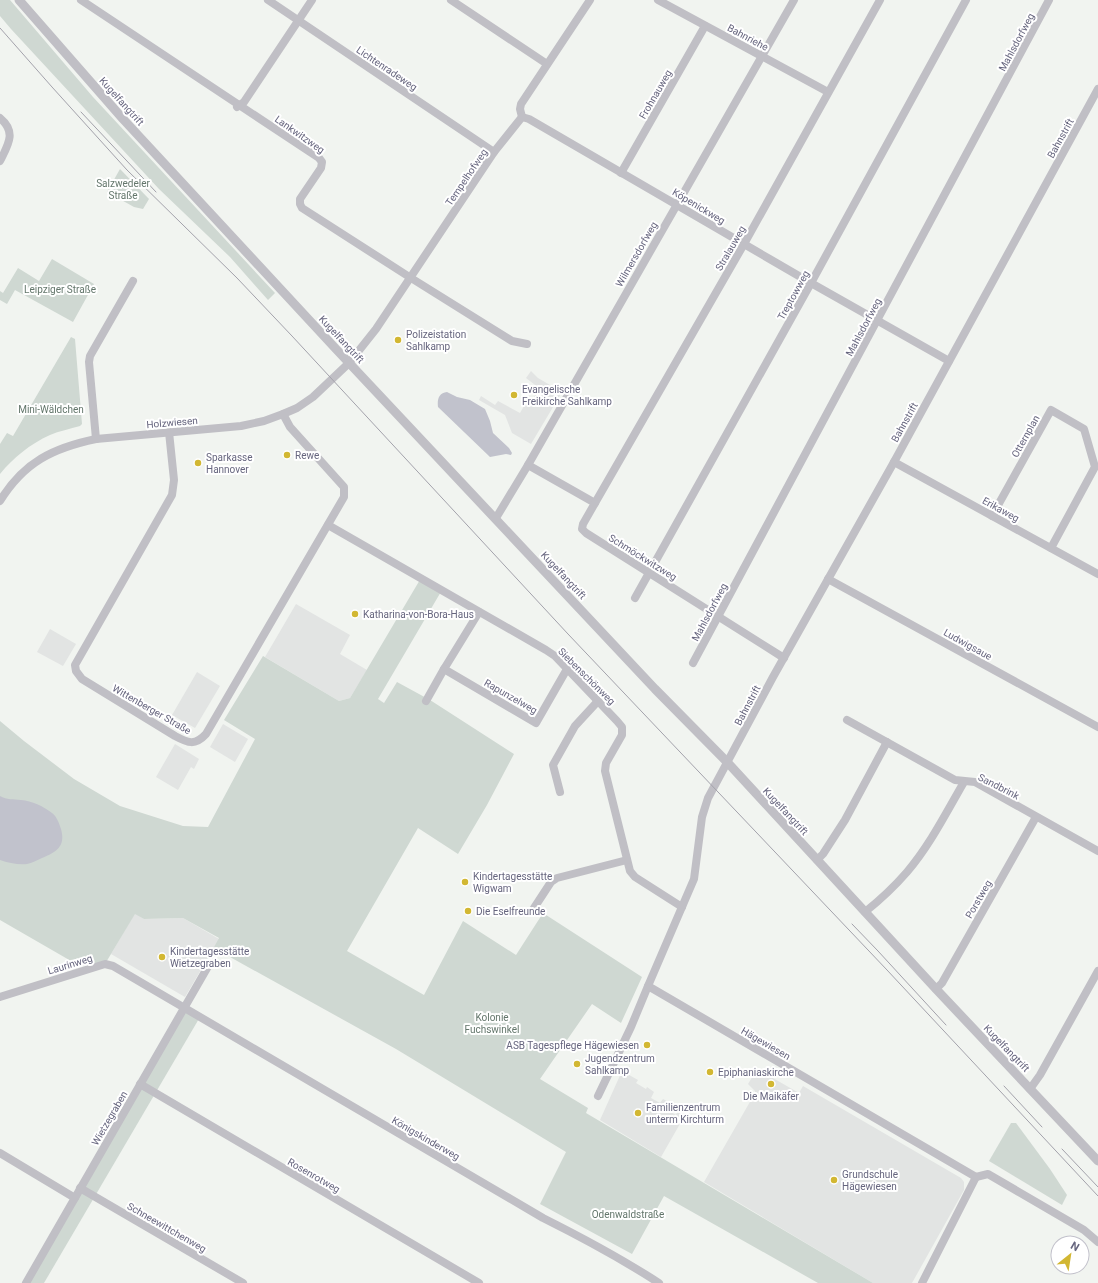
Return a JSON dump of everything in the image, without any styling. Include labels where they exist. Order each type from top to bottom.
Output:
[{"type":"street","name":"Kugelfangtrift","points":[[19,0],[122,119],[655,689],[728,763],[936,989],[1098,1161]]},
{"type":"street","name":"Lankwitzweg","points":[[82,0],[319,158],[322,162],[321,168],[300,199],[302,208],[512,341],[527,344]]},
{"type":"street","name":"Lichtenradeweg","points":[[268,0],[494,152]]},
{"type":"street","points":[[239,106],[244,102],[312,0]]},
{"type":"street","points":[[452,0],[547,64]]},
{"type":"street","points":[[522,117],[520,109],[521,104],[590,0]]},
{"type":"street","name":"Bahnriehe","points":[[658,0],[828,92]]},
{"type":"street","name":"Wilmersdorfweg","points":[[496,518],[528,465],[794,0]]},
{"type":"street","name":"Stralauweg","points":[[594,503],[744,244],[880,0]]},
{"type":"street","name":"Treptowweg","points":[[635,598],[811,283],[966,0]]},
{"type":"street","name":"Mahlsdorfweg","points":[[693,663],[1049,0]]},
{"type":"street","name":"Frohnauweg","points":[[621,173],[705,26]]},
{"type":"street","name":"Bahnstrift","points":[[728,763],[784,658],[894,462],[1098,89]]},
{"type":"street","name":"Tempelhofweg","points":[[349,363],[376,329],[494,152],[522,117]]},
{"type":"street","name":"Köpenickweg","points":[[522,117],[529,119],[811,283],[949,361]]},
{"type":"street","points":[[0,118],[5,122],[10,133],[10,143],[0,161]]},
{"type":"street","points":[[96,439],[89,362],[90,356],[133,282]]},
{"type":"street","name":"Holzwiesen","points":[[0,501],[16,478],[45,456],[61,448],[96,439],[241,426],[264,421],[297,408],[313,397],[349,363]]},
{"type":"street","name":"Otternplan","points":[[992,516],[1051,410],[1084,428],[1095,467],[1051,548]]},
{"type":"street","name":"Wittenberger Straße","points":[[169,432],[174,480],[172,495],[75,664],[76,671],[82,679],[170,733],[183,740],[191,742],[200,740],[206,734],[344,497],[344,487],[290,427],[283,414]]},
{"type":"street","name":"Erikaweg","points":[[894,462],[1098,574]]},
{"type":"street","points":[[528,465],[594,503]]},
{"type":"street","name":"Schmöckwitzweg","points":[[594,503],[583,524],[582,529],[586,533],[784,658]]},
{"type":"street","name":"Siebenschönweg","points":[[328,525],[546,650],[555,656],[598,701],[622,727],[622,735],[606,763],[605,771],[626,860],[630,870],[635,876],[682,907]]},
{"type":"street","name":"Ludwigsaue","points":[[828,579],[1098,727]]},
{"type":"street","points":[[426,701],[479,612]]},
{"type":"street","name":"Rapunzelweg","points":[[444,669],[536,723],[567,669]]},
{"type":"street","points":[[560,792],[553,765],[575,726],[598,701]]},
{"type":"street","name":"Sandbrink","points":[[847,720],[955,780],[975,782],[1098,851]]},
{"type":"street","points":[[817,860],[845,820],[887,742]]},
{"type":"street","points":[[598,1096],[631,1027],[694,879],[705,807],[708,798],[728,763]]},
{"type":"street","points":[[865,912],[890,891],[922,852],[935,833],[964,782]]},
{"type":"street","name":"Porstweg","points":[[936,989],[942,983],[1036,817]]},
{"type":"street","points":[[534,908],[550,882],[557,878],[626,860]]},
{"type":"street","name":"Wietzegraben","points":[[26,1283],[210,963]]},
{"type":"street","name":"Laurinweg","points":[[0,997],[104,964],[113,966],[184,1008]]},
{"type":"street","points":[[1030,1088],[1040,1075],[1098,971]]},
{"type":"street","name":"Hägewiesen","points":[[648,986],[976,1177]]},
{"type":"street","name":"Königskinderweg","points":[[184,1008],[543,1218],[633,1266],[659,1283]]},
{"type":"street","name":"Rosenrotweg","points":[[140,1084],[479,1283]]},
{"type":"street","points":[[0,1153],[75,1198]]},
{"type":"street","points":[[922,1283],[976,1177],[988,1174],[1084,1230],[1098,1242]]},
{"type":"street","name":"Schneewittchenweg","points":[[80,1188],[243,1283]]},
{"type":"shaded area","points":[[531,371],[538,378],[562,392],[531,444],[512,433],[505,415],[479,400],[481,396],[495,405],[498,401],[520,413],[528,399],[532,401],[539,388],[526,378]]},
{"type":"shaded area","points":[[447,392],[457,397],[470,400],[485,409],[493,433],[509,448],[512,453],[511,455],[506,454],[490,457],[438,407],[439,397]]},
{"type":"shaded area","points":[[296,604],[350,635],[340,654],[367,670],[350,698],[339,701],[265,657]]},
{"type":"shaded area","points":[[50,629],[76,644],[63,666],[37,652]]},
{"type":"shaded area","points":[[197,672],[220,686],[195,728],[172,715]]},
{"type":"shaded area","points":[[223,724],[248,739],[235,762],[210,747]]},
{"type":"shaded area","points":[[175,744],[199,759],[194,769],[191,767],[178,790],[156,777]]},
{"type":"shaded area","points":[[0,796],[8,799],[33,803],[52,813],[58,820],[61,829],[62,840],[59,848],[47,856],[27,864],[14,864],[0,860]]},
{"type":"shaded area","name":"Kindertagesstätte Wietzegraben","points":[[135,913],[144,919],[183,918],[219,939],[185,997],[111,954]]},
{"type":"shaded area","name":"Grundschule Hägewiesen","points":[[757,1069],[799,1093],[803,1086],[961,1178],[964,1182],[964,1190],[912,1283],[873,1283],[704,1182],[755,1093],[755,1091],[748,1084]]},
{"type":"shaded area","name":"Familienzentrum unterm Kirchturm","points":[[622,1071],[638,1080],[636,1083],[646,1089],[647,1087],[654,1092],[651,1098],[660,1103],[663,1099],[670,1103],[666,1109],[676,1115],[678,1110],[685,1115],[661,1157],[600,1120]]},
{"type":"green space","points":[[0,0],[10,0],[93,97],[275,293],[268,300],[230,257],[159,189],[11,29],[0,16]]},
{"type":"green space","name":"Salzwedeler Straße","points":[[120,169],[149,199],[143,209],[134,207],[107,192]]},
{"type":"green space","name":"Leipziger Straße","points":[[52,259],[94,284],[73,322],[15,290],[7,304],[0,300],[0,291],[3,293],[18,268],[39,281]]},
{"type":"green space","name":"Mini-Wäldchen","points":[[71,337],[75,339],[82,424],[80,426],[53,434],[29,447],[10,462],[0,474],[0,444],[7,433],[13,436]]},
{"type":"green space","points":[[421,578],[442,590],[378,699],[384,703],[397,682],[430,700],[514,754],[487,805],[458,854],[418,828],[347,951],[424,995],[463,921],[516,955],[543,913],[642,977],[621,1023],[592,1004],[540,1079],[588,1108],[586,1113],[873,1283],[818,1283],[664,1196],[632,1254],[540,1204],[566,1152],[396,1049],[230,957],[214,947],[219,938],[183,918],[144,919],[135,914],[105,964],[71,961],[0,920],[0,721],[74,779],[120,806],[183,826],[208,827],[255,739],[224,720],[263,656],[339,701],[350,698]]},
{"type":"green space","points":[[184,1008],[200,1017],[44,1283],[26,1283]]},
{"type":"green space","points":[[1011,1123],[1016,1123],[1067,1195],[1062,1205],[989,1161]]},
{"type":"tram line","points":[[0,28],[127,170],[237,278],[292,336],[568,634],[887,970],[1098,1196]]},
{"type":"tram line","points":[[81,112],[156,192]]},
{"type":"tram line","points":[[852,924],[946,1025]]},
{"type":"tram line","points":[[1004,1086],[1042,1127]]},
{"type":"tram line","points":[[1062,1149],[1098,1187]]},
{"type":"place","name":"Polizeistation Sahlkamp","points":[[398,340]]},
{"type":"place","name":"Evangelische Freikirche Sahlkamp","points":[[514,395]]},
{"type":"place","name":"Rewe","points":[[287,455]]},
{"type":"place","name":"Sparkasse Hannover","points":[[198,463]]},
{"type":"place","name":"Katharina-von-Bora-Haus","points":[[355,614]]},
{"type":"place","name":"Kindertagesstätte Wigwam","points":[[465,882]]},
{"type":"place","name":"Die Eselfreunde","points":[[468,911]]},
{"type":"place","name":"Kindertagesstätte Wietzegraben","points":[[162,957]]},
{"type":"place","name":"ASB Tagespflege Hägewiesen","points":[[647,1045]]},
{"type":"place","name":"Jugendzentrum Sahlkamp","points":[[577,1064]]},
{"type":"place","name":"Epiphaniaskirche","points":[[710,1072]]},
{"type":"place","name":"Die Maikäfer","points":[[771,1084]]},
{"type":"place","name":"Familienzentrum unterm Kirchturm","points":[[638,1113]]},
{"type":"place","name":"Grundschule Hägewiesen","points":[[834,1180]]},
{"type":"park label","name":"Kolonie Fuchswinkel","points":[[492,1022]]},
{"type":"park label","name":"Odenwaldstraße","points":[[628,1214]]}]
